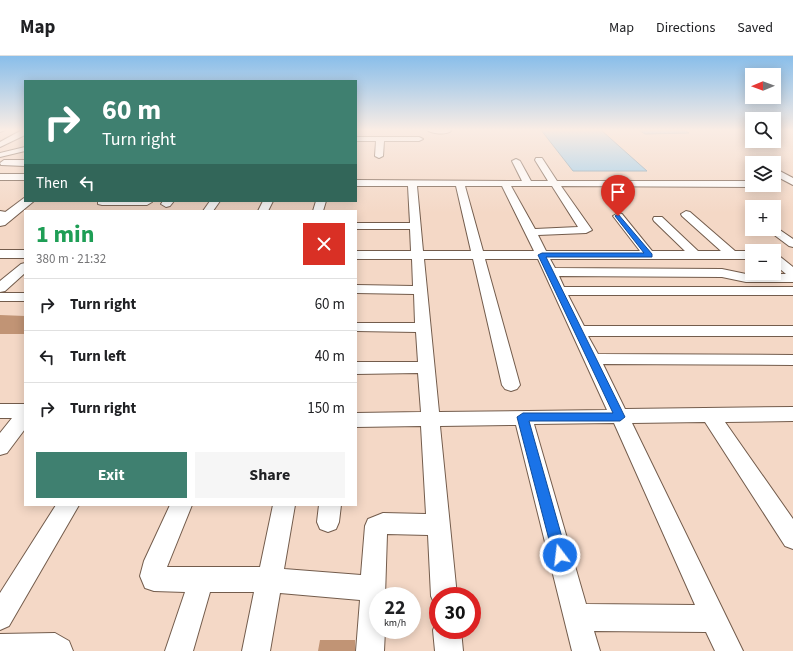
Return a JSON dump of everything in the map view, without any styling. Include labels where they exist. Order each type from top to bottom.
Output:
[{"type":"main road","points":[[0,216],[24,198]]},
{"type":"main road","points":[[0,216],[26,202]]},
{"type":"street","points":[[2,159],[24,163]]},
{"type":"street","points":[[531,232],[586,230],[556,183],[539,160]]},
{"type":"street","points":[[516,161],[528,183]]},
{"type":"street","points":[[781,171],[793,171]]},
{"type":"street","points":[[781,175],[793,183]]},
{"type":"street","points":[[0,177],[22,177]]},
{"type":"street","points":[[0,188],[22,177]]},
{"type":"street","points":[[412,183],[443,587]]},
{"type":"street","points":[[460,183],[466,212],[511,385]]},
{"type":"street","points":[[505,183],[531,232],[558,291],[620,417],[729,651]]},
{"type":"street","points":[[781,184],[793,183]]},
{"type":"street","points":[[357,184],[745,184]]},
{"type":"street","points":[[100,203],[147,202]]},
{"type":"street","points":[[686,214],[732,255]]},
{"type":"street","points":[[618,216],[649,255]]},
{"type":"street","points":[[658,219],[695,255]]},
{"type":"street","points":[[357,226],[416,226]]},
{"type":"street","points":[[781,235],[793,244]]},
{"type":"street","points":[[0,254],[24,254]]},
{"type":"street","points":[[357,254],[745,255]]},
{"type":"street","points":[[674,255],[708,290]]},
{"type":"street","points":[[781,256],[793,255]]},
{"type":"street","points":[[781,262],[793,273]]},
{"type":"street","points":[[0,288],[24,268]]},
{"type":"street","points":[[550,272],[689,272],[728,273],[746,278],[793,278]]},
{"type":"street","points":[[357,289],[420,290]]},
{"type":"street","points":[[558,291],[793,291]]},
{"type":"street","points":[[0,297],[24,297]]},
{"type":"street","points":[[357,327],[423,328]]},
{"type":"street","points":[[578,331],[793,331]]},
{"type":"street","points":[[591,359],[793,360]]},
{"type":"street","points":[[357,368],[426,367]]},
{"type":"street","points":[[0,411],[24,411]]},
{"type":"street","points":[[710,415],[793,538]]},
{"type":"street","points":[[357,420],[710,415],[792,416]]},
{"type":"street","points":[[0,447],[24,416]]},
{"type":"street","points":[[523,417],[586,651]]},
{"type":"street","points":[[0,617],[67,506]]},
{"type":"street","points":[[181,506],[152,576],[154,579],[270,580],[369,588]]},
{"type":"street","points":[[256,651],[284,506]]},
{"type":"street","points":[[372,587],[376,526],[383,523],[438,525]]},
{"type":"street","points":[[179,651],[201,580]]},
{"type":"street","points":[[577,617],[714,619]]},
{"type":"street","points":[[370,639],[370,651]]},
{"type":"street","points":[[448,639],[449,651]]},
{"type":"street","points":[[0,648],[55,646],[59,651]]},
{"type":"water","points":[[563,158],[632,158],[647,171],[573,171]]},
{"type":"building","points":[[0,315],[24,316],[24,334],[0,334]]},
{"type":"building","points":[[320,640],[355,640],[355,651],[318,651]]},
{"type":"route","points":[[560,555],[523,417],[620,417],[558,291],[542,255],[649,255],[618,216]]}]
